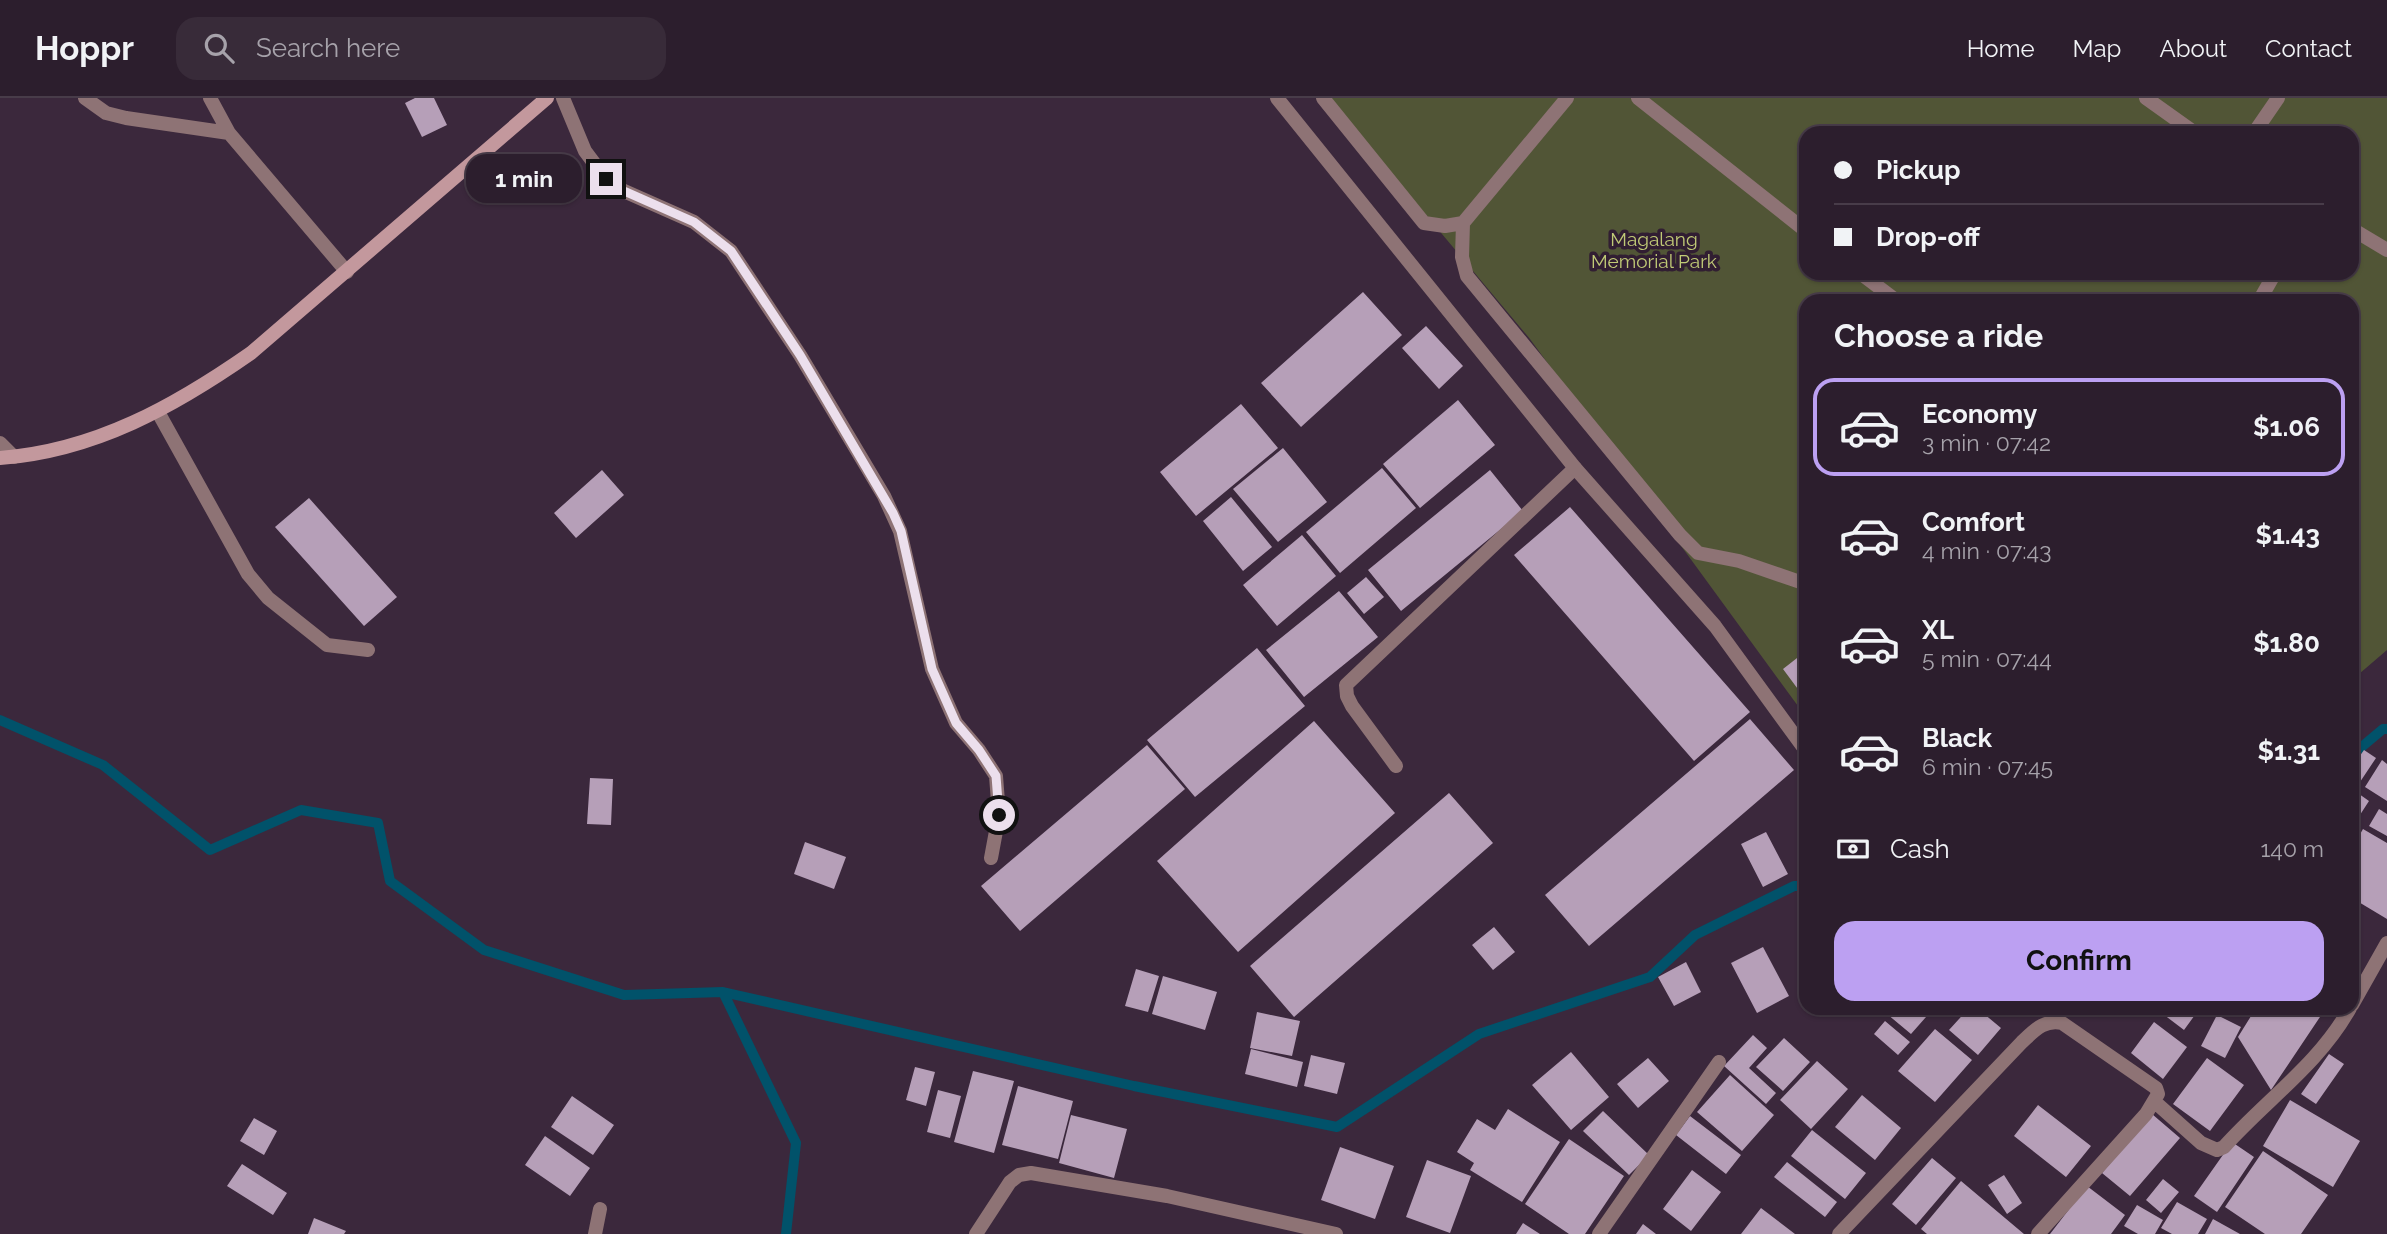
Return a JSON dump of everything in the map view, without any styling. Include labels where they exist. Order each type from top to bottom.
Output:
[{"type":"street","points":[[85,98],[106,113],[126,118],[229,133]]},
{"type":"street","points":[[210,98],[229,133],[347,272]]},
{"type":"street","points":[[0,443],[7,457],[62,447],[113,432],[200,389],[251,353],[547,98]]},
{"type":"street","points":[[563,98],[585,151],[606,179],[624,191],[694,222],[731,251],[800,355],[884,496],[901,531],[932,669],[956,723],[996,776],[999,815],[990,858]]},
{"type":"street","points":[[1277,98],[1575,468],[1715,626],[1799,741]]},
{"type":"street","points":[[1323,98],[1424,223],[1445,226],[1463,223]]},
{"type":"street","points":[[1567,98],[1463,223],[1462,257],[1467,276],[1680,535],[1698,553],[1739,561],[1799,582]]},
{"type":"street","points":[[1638,98],[1799,225]]},
{"type":"street","points":[[2146,98],[2185,126]]},
{"type":"street","points":[[2259,126],[2277,98]]},
{"type":"street","points":[[2359,233],[2387,250]]},
{"type":"street","points":[[1869,280],[1888,294]]},
{"type":"street","points":[[158,412],[248,575],[268,598],[327,645],[368,650]]},
{"type":"street","points":[[1396,766],[1352,706],[1346,685],[1575,468]]},
{"type":"street","points":[[2359,992],[2387,943]]},
{"type":"street","points":[[2155,1102],[2201,1143],[2217,1150],[2224,1147],[2310,1063],[2346,1015]]},
{"type":"street","points":[[1839,1234],[2022,1042],[2041,1024],[2054,1021],[2062,1023],[2157,1088],[2158,1094],[2155,1102],[2038,1234]]},
{"type":"street","points":[[1600,1234],[1719,1062]]},
{"type":"street","points":[[976,1234],[1010,1182],[1019,1175],[1031,1173],[1167,1196],[1336,1234]]},
{"type":"street","points":[[595,1234],[600,1209]]},
{"type":"green space","name":"Magalang Memorial Park","points":[[1328,98],[2387,98],[2387,650],[2359,674],[2359,294],[1799,294],[1799,707],[1530,339]]},
{"type":"building","points":[[415,98],[434,98],[447,125],[422,137],[405,103]]},
{"type":"building","points":[[1363,292],[1402,335],[1301,427],[1261,383]]},
{"type":"building","points":[[1426,326],[1463,366],[1439,389],[1402,348]]},
{"type":"building","points":[[1458,400],[1495,445],[1420,508],[1383,464]]},
{"type":"building","points":[[1241,404],[1278,448],[1196,516],[1160,472]]},
{"type":"building","points":[[1283,448],[1327,502],[1278,542],[1233,489]]},
{"type":"building","points":[[1382,468],[1416,508],[1340,573],[1306,532]]},
{"type":"building","points":[[602,470],[624,495],[576,538],[554,513]]},
{"type":"building","points":[[1490,470],[1523,511],[1401,611],[1368,570]]},
{"type":"building","points":[[1231,497],[1272,547],[1243,571],[1203,521]]},
{"type":"building","points":[[309,498],[397,597],[364,626],[275,527]]},
{"type":"building","points":[[1570,507],[1750,712],[1694,761],[1514,555]]},
{"type":"building","points":[[1302,535],[1336,576],[1277,626],[1243,585]]},
{"type":"building","points":[[1366,577],[1384,597],[1364,614],[1347,593]]},
{"type":"building","points":[[1339,591],[1378,637],[1304,697],[1266,650]]},
{"type":"building","points":[[1257,648],[1305,706],[1195,797],[1147,740]]},
{"type":"building","points":[[1799,656],[1799,691],[1783,669]]},
{"type":"building","points":[[1750,719],[1794,770],[1589,946],[1545,895]]},
{"type":"building","points":[[1314,721],[1395,813],[1238,952],[1157,861]]},
{"type":"building","points":[[1147,745],[1185,789],[1020,931],[981,886]]},
{"type":"building","points":[[2364,750],[2376,758],[2359,784],[2359,757]]},
{"type":"building","points":[[2382,760],[2387,764],[2387,801],[2365,787]]},
{"type":"building","points":[[590,778],[613,779],[611,825],[587,824]]},
{"type":"building","points":[[1449,793],[1493,843],[1294,1017],[1250,966]]},
{"type":"building","points":[[2359,794],[2369,801],[2359,816]]},
{"type":"building","points":[[2379,809],[2387,814],[2387,836],[2369,826]]},
{"type":"building","points":[[2363,829],[2387,843],[2387,919],[2359,902],[2359,836]]},
{"type":"building","points":[[1766,832],[1788,874],[1763,887],[1741,844]]},
{"type":"building","points":[[805,842],[846,857],[834,889],[794,874]]},
{"type":"building","points":[[1494,927],[1515,952],[1493,970],[1472,945]]},
{"type":"building","points":[[1763,947],[1789,996],[1757,1013],[1731,963]]},
{"type":"building","points":[[1686,962],[1701,992],[1674,1006],[1658,977]]},
{"type":"building","points":[[1136,969],[1159,976],[1148,1012],[1125,1006]]},
{"type":"building","points":[[1163,976],[1217,992],[1205,1030],[1152,1014]]},
{"type":"building","points":[[1257,1012],[1300,1021],[1292,1056],[1250,1048]]},
{"type":"building","points":[[1888,1015],[1924,1015],[1926,1017],[1911,1034]]},
{"type":"building","points":[[1963,1015],[1985,1015],[2001,1028],[1978,1055],[1949,1030]]},
{"type":"building","points":[[2164,1015],[2195,1015],[2184,1030]]},
{"type":"building","points":[[2217,1015],[2241,1027],[2225,1058],[2201,1046]]},
{"type":"building","points":[[2252,1015],[2321,1015],[2271,1090],[2238,1037]]},
{"type":"building","points":[[1885,1021],[1910,1042],[1898,1055],[1874,1034]]},
{"type":"building","points":[[2154,1022],[2187,1047],[2163,1079],[2131,1053]]},
{"type":"building","points":[[1935,1029],[1972,1060],[1935,1102],[1898,1071]]},
{"type":"building","points":[[1753,1035],[1767,1048],[1749,1068],[1776,1093],[1766,1104],[1724,1066]]},
{"type":"building","points":[[1784,1038],[1810,1062],[1783,1091],[1756,1067]]},
{"type":"building","points":[[1251,1049],[1303,1062],[1297,1087],[1245,1074]]},
{"type":"building","points":[[1571,1052],[1609,1097],[1571,1130],[1532,1085]]},
{"type":"building","points":[[2329,1054],[2344,1064],[2316,1104],[2301,1094]]},
{"type":"building","points":[[1311,1055],[1345,1063],[1337,1094],[1304,1086]]},
{"type":"building","points":[[1648,1058],[1669,1081],[1638,1108],[1617,1084]]},
{"type":"building","points":[[2207,1058],[2244,1085],[2210,1131],[2173,1104]]},
{"type":"building","points":[[1817,1061],[1848,1089],[1811,1129],[1780,1100]]},
{"type":"building","points":[[915,1067],[935,1072],[926,1106],[906,1100]]},
{"type":"building","points":[[973,1071],[1014,1081],[994,1153],[954,1142]]},
{"type":"building","points":[[1730,1075],[1774,1115],[1742,1151],[1697,1112]]},
{"type":"building","points":[[1018,1086],[1073,1101],[1058,1159],[1002,1145]]},
{"type":"building","points":[[938,1090],[961,1096],[950,1138],[927,1132]]},
{"type":"building","points":[[1862,1095],[1901,1128],[1875,1160],[1835,1127]]},
{"type":"building","points":[[572,1096],[614,1125],[593,1155],[551,1127]]},
{"type":"building","points":[[2290,1100],[2360,1141],[2333,1187],[2263,1146]]},
{"type":"building","points":[[2038,1105],[2091,1146],[2066,1177],[2014,1136]]},
{"type":"building","points":[[1508,1109],[1560,1142],[1522,1202],[1470,1170],[1474,1163],[1457,1152],[1477,1119],[1495,1130]]},
{"type":"building","points":[[1603,1111],[1649,1155],[1629,1175],[1583,1131]]},
{"type":"building","points":[[2152,1114],[2180,1138],[2130,1196],[2102,1173]]},
{"type":"building","points":[[1071,1115],[1127,1129],[1114,1178],[1059,1163]]},
{"type":"building","points":[[1690,1116],[1741,1155],[1726,1174],[1676,1135]]},
{"type":"building","points":[[254,1118],[277,1131],[264,1155],[240,1141]]},
{"type":"building","points":[[1812,1130],[1866,1173],[1845,1199],[1791,1156]]},
{"type":"building","points":[[545,1136],[590,1168],[570,1196],[525,1165]]},
{"type":"building","points":[[1569,1139],[1624,1176],[1585,1234],[1569,1234],[1525,1204]]},
{"type":"building","points":[[2232,1142],[2254,1157],[2217,1212],[2194,1196]]},
{"type":"building","points":[[1340,1147],[1394,1166],[1375,1219],[1321,1200]]},
{"type":"building","points":[[2263,1151],[2328,1195],[2301,1234],[2265,1234],[2225,1207]]},
{"type":"building","points":[[1932,1158],[1956,1178],[1916,1225],[1892,1204]]},
{"type":"building","points":[[1427,1160],[1471,1176],[1450,1233],[1406,1217]]},
{"type":"building","points":[[1787,1162],[1837,1202],[1825,1217],[1774,1177]]},
{"type":"building","points":[[242,1164],[287,1193],[273,1215],[227,1186]]},
{"type":"building","points":[[1692,1170],[1721,1192],[1691,1231],[1663,1209]]},
{"type":"building","points":[[2004,1175],[2022,1203],[2007,1214],[1988,1185]]},
{"type":"building","points":[[2163,1179],[2179,1192],[2161,1213],[2146,1200]]},
{"type":"building","points":[[1961,1181],[2024,1234],[1927,1234],[1921,1229]]},
{"type":"building","points":[[2087,1186],[2125,1215],[2111,1234],[2050,1234]]},
{"type":"building","points":[[2177,1202],[2207,1219],[2198,1234],[2172,1234],[2161,1228]]},
{"type":"building","points":[[2137,1205],[2163,1220],[2155,1234],[2138,1234],[2124,1226]]},
{"type":"building","points":[[1761,1208],[1795,1234],[1741,1234]]},
{"type":"building","points":[[314,1218],[346,1231],[344,1234],[308,1234]]},
{"type":"building","points":[[2213,1219],[2240,1234],[2205,1234]]},
{"type":"building","points":[[1523,1223],[1540,1234],[1516,1234]]},
{"type":"building","points":[[1643,1224],[1656,1234],[1636,1234]]},
{"type":"waterway","points":[[0,720],[103,765],[210,850],[301,810],[378,823],[390,881],[484,950],[624,995],[723,992],[1134,1086],[1337,1127],[1479,1034],[1650,977],[1695,935],[1794,886],[1799,886]]},
{"type":"waterway","points":[[2359,749],[2383,729],[2387,729]]},
{"type":"waterway","points":[[723,992],[796,1143],[786,1234]]},
{"type":"route","points":[[606,179],[624,191],[694,222],[731,251],[800,355],[884,496],[901,531],[932,669],[956,723],[996,776],[999,815]]}]
